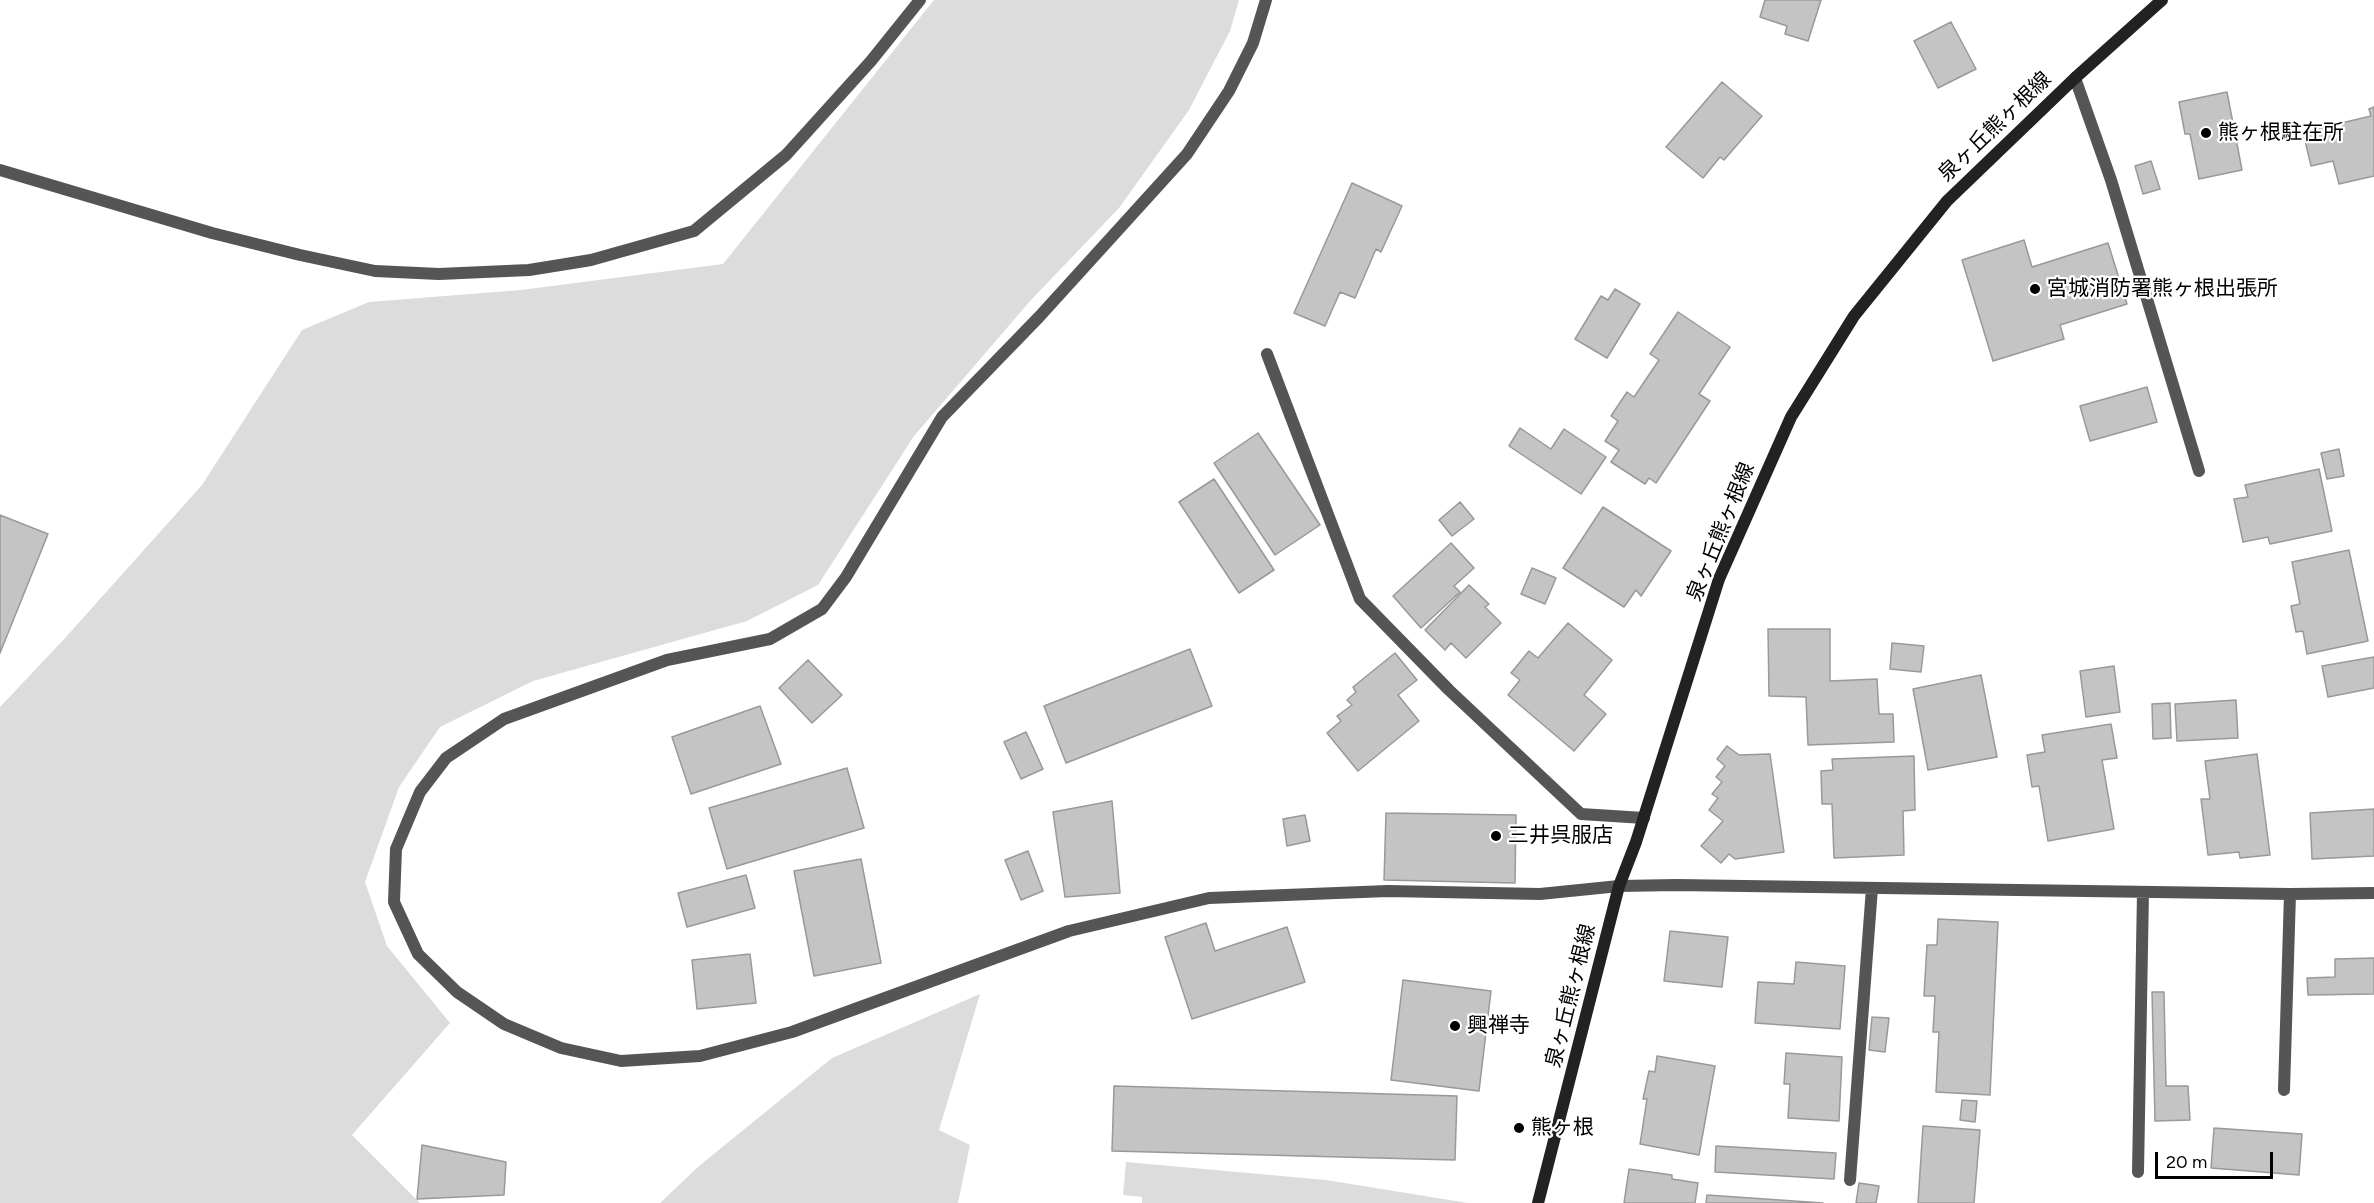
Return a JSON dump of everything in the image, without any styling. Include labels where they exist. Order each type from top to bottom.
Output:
[{"type":"main road","name":"泉ヶ丘熊ヶ根線","points":[[1538,1203],[1619,886],[1644,818],[1719,579],[1791,417],[1854,316],[1940,208],[2075,78],[2162,0]]},
{"type":"street","points":[[0,170],[212,233],[375,271],[439,274],[518,270],[591,260],[694,231],[786,154],[871,61],[920,0]]},
{"type":"street","points":[[1266,0],[1253,43],[1229,91],[1187,154],[1040,317],[942,417],[852,567],[822,609],[770,639],[667,660],[504,719],[446,758],[420,792],[396,849],[394,902],[418,954],[457,992],[504,1024],[561,1048],[621,1061],[700,1056],[792,1032],[1069,931],[1209,898],[1388,891],[1540,894],[1619,886],[1677,885],[2290,894],[2374,893]]},
{"type":"street","points":[[2075,78],[2111,180],[2199,471]]},
{"type":"street","points":[[1267,354],[1360,598],[1449,690],[1581,814],[1644,818]]},
{"type":"street","points":[[1850,1180],[1872,888]]},
{"type":"street","points":[[2138,1172],[2143,892]]},
{"type":"street","points":[[2284,1090],[2290,894]]},
{"type":"shaded area","points":[[934,0],[1239,0],[1230,31],[1189,110],[1119,208],[1031,300],[914,436],[818,585],[747,621],[533,681],[440,727],[399,787],[365,882],[387,946],[450,1023],[352,1135],[420,1203],[0,1203],[0,707],[202,485],[302,330],[369,302],[521,290],[723,264]]},
{"type":"shaded area","points":[[980,994],[939,1130],[970,1145],[958,1203],[660,1203],[699,1166],[832,1058]]},
{"type":"shaded area","points":[[1126,1162],[1326,1180],[1468,1203],[1142,1203],[1142,1197],[1123,1195]]},
{"type":"building","points":[[1765,0],[1821,0],[1808,41],[1785,34],[1787,26],[1760,17]]},
{"type":"building","points":[[1951,22],[1976,69],[1938,88],[1914,41]]},
{"type":"building","points":[[1722,82],[1762,116],[1724,160],[1720,157],[1703,178],[1666,147]]},
{"type":"building","points":[[2227,92],[2242,170],[2199,179],[2190,134],[2185,134],[2179,102]]},
{"type":"building","points":[[2374,107],[2374,176],[2339,184],[2333,161],[2311,166],[2303,132],[2371,116],[2369,109]]},
{"type":"building","points":[[2151,161],[2160,189],[2143,194],[2135,166]]},
{"type":"building","points":[[1352,183],[1402,206],[1381,252],[1376,249],[1355,298],[1340,292],[1325,326],[1294,313]]},
{"type":"building","points":[[2024,240],[2032,267],[2108,243],[2127,304],[2060,325],[2064,339],[1993,361],[1962,260]]},
{"type":"building","points":[[1615,289],[1640,304],[1607,358],[1575,339],[1601,296],[1608,300]]},
{"type":"building","points":[[1678,312],[1730,347],[1699,394],[1710,401],[1656,483],[1649,478],[1645,484],[1611,462],[1619,450],[1605,441],[1618,421],[1611,416],[1627,392],[1634,397],[1659,360],[1650,354]]},
{"type":"building","points":[[2147,387],[2157,422],[2090,441],[2080,406]]},
{"type":"building","points":[[1520,428],[1551,449],[1564,429],[1606,457],[1581,494],[1509,446]]},
{"type":"building","points":[[1258,433],[1320,525],[1275,555],[1214,463]]},
{"type":"building","points":[[2339,449],[2344,476],[2327,479],[2321,453]]},
{"type":"building","points":[[2319,469],[2332,531],[2270,544],[2268,537],[2243,542],[2234,499],[2248,497],[2245,485]]},
{"type":"building","points":[[1214,479],[1274,570],[1239,593],[1179,502]]},
{"type":"building","points":[[1460,502],[1474,519],[1452,536],[1439,520]]},
{"type":"building","points":[[1603,507],[1671,551],[1641,596],[1636,590],[1624,607],[1563,568]]},
{"type":"building","points":[[0,515],[48,534],[0,653]]},
{"type":"building","points":[[1451,543],[1474,568],[1454,586],[1460,592],[1421,628],[1393,596]]},
{"type":"building","points":[[2349,550],[2368,641],[2307,654],[2303,631],[2296,632],[2291,606],[2300,604],[2292,562]]},
{"type":"building","points":[[1532,568],[1556,578],[1545,604],[1521,594]]},
{"type":"building","points":[[1469,585],[1489,604],[1485,607],[1501,623],[1466,658],[1451,643],[1445,650],[1425,630]]},
{"type":"building","points":[[1568,623],[1612,660],[1584,695],[1606,714],[1574,751],[1508,695],[1520,680],[1511,673],[1529,651],[1538,658]]},
{"type":"building","points":[[1768,629],[1830,629],[1830,681],[1877,679],[1879,714],[1893,714],[1894,742],[1808,745],[1806,697],[1769,696]]},
{"type":"building","points":[[1892,643],[1924,646],[1921,672],[1890,669]]},
{"type":"building","points":[[1190,649],[1212,706],[1066,763],[1044,706]]},
{"type":"building","points":[[1395,653],[1417,680],[1398,695],[1419,721],[1358,771],[1327,733],[1341,721],[1337,716],[1352,705],[1347,700],[1356,692],[1353,687]]},
{"type":"building","points":[[2374,657],[2374,688],[2328,697],[2322,666]]},
{"type":"building","points":[[808,660],[842,695],[812,723],[779,688]]},
{"type":"building","points":[[2114,666],[2120,712],[2086,717],[2080,671]]},
{"type":"building","points":[[1981,675],[1997,757],[1928,770],[1913,689]]},
{"type":"building","points":[[2236,700],[2238,738],[2177,741],[2175,704]]},
{"type":"building","points":[[2170,703],[2171,738],[2153,739],[2152,704]]},
{"type":"building","points":[[760,706],[781,764],[691,794],[672,737]]},
{"type":"building","points":[[2111,724],[2117,758],[2102,760],[2114,829],[2048,841],[2039,786],[2032,787],[2027,755],[2045,752],[2042,735]]},
{"type":"building","points":[[1026,732],[1043,769],[1021,779],[1004,742]]},
{"type":"building","points":[[1727,746],[1739,755],[1770,754],[1784,852],[1735,859],[1729,854],[1721,863],[1701,846],[1723,821],[1709,810],[1718,798],[1712,794],[1722,782],[1716,777],[1725,766],[1717,759]]},
{"type":"building","points":[[2257,754],[2270,855],[2240,858],[2239,852],[2208,855],[2201,799],[2210,799],[2205,761]]},
{"type":"building","points":[[1914,756],[1915,810],[1903,811],[1904,855],[1834,858],[1832,804],[1822,804],[1821,771],[1833,770],[1832,759]]},
{"type":"building","points":[[847,768],[864,828],[727,869],[709,808]]},
{"type":"building","points":[[1112,801],[1120,893],[1065,897],[1053,812]]},
{"type":"building","points":[[2374,809],[2374,856],[2312,859],[2310,813]]},
{"type":"building","points":[[1386,813],[1516,815],[1515,883],[1384,880]]},
{"type":"building","points":[[1305,815],[1310,841],[1287,846],[1283,819]]},
{"type":"building","points":[[1028,851],[1043,891],[1021,900],[1005,860]]},
{"type":"building","points":[[861,859],[881,963],[814,976],[794,871]]},
{"type":"building","points":[[746,875],[755,908],[687,927],[678,893]]},
{"type":"building","points":[[1938,919],[1998,922],[1990,1095],[1936,1092],[1939,1032],[1933,1032],[1935,996],[1924,996],[1927,945],[1937,945]]},
{"type":"building","points":[[1206,923],[1215,951],[1287,927],[1305,982],[1192,1019],[1165,937]]},
{"type":"building","points":[[1670,931],[1728,937],[1722,987],[1664,981]]},
{"type":"building","points":[[750,954],[756,1003],[697,1009],[692,960]]},
{"type":"building","points":[[2374,958],[2374,994],[2308,995],[2307,978],[2335,977],[2335,959]]},
{"type":"building","points":[[1796,962],[1845,966],[1840,1029],[1755,1023],[1758,982],[1794,984]]},
{"type":"building","points":[[1403,980],[1491,991],[1479,1091],[1391,1080]]},
{"type":"building","points":[[2152,992],[2164,992],[2166,1086],[2188,1086],[2190,1120],[2155,1121]]},
{"type":"building","points":[[1872,1017],[1889,1018],[1885,1052],[1869,1050]]},
{"type":"building","points":[[1786,1053],[1842,1057],[1839,1121],[1788,1118],[1790,1084],[1784,1084]]},
{"type":"building","points":[[1657,1056],[1715,1066],[1699,1155],[1640,1144],[1647,1099],[1643,1099],[1649,1071],[1655,1072]]},
{"type":"building","points":[[1114,1086],[1457,1096],[1455,1160],[1112,1151]]},
{"type":"building","points":[[1962,1100],[1977,1101],[1975,1122],[1960,1120]]},
{"type":"building","points":[[1923,1126],[1980,1130],[1974,1203],[1918,1203]]},
{"type":"building","points":[[2214,1128],[2302,1134],[2299,1175],[2211,1168]]},
{"type":"building","points":[[422,1145],[506,1162],[504,1195],[417,1199]]},
{"type":"building","points":[[1716,1146],[1836,1153],[1834,1179],[1715,1172]]},
{"type":"building","points":[[1629,1169],[1672,1175],[1672,1179],[1698,1183],[1695,1203],[1624,1203]]},
{"type":"building","points":[[1859,1183],[1879,1186],[1876,1203],[1856,1203]]},
{"type":"building","points":[[1707,1195],[1823,1203],[1706,1203]]},
{"type":"place","name":"熊ヶ根駐在所","points":[[2206,133]]},
{"type":"place","name":"宮城消防署熊ヶ根出張所","points":[[2035,289]]},
{"type":"place","name":"三井呉服店","points":[[1496,836]]},
{"type":"place","name":"興禅寺","points":[[1455,1026]]},
{"type":"place","name":"熊ヶ根","points":[[1519,1128]]}]
